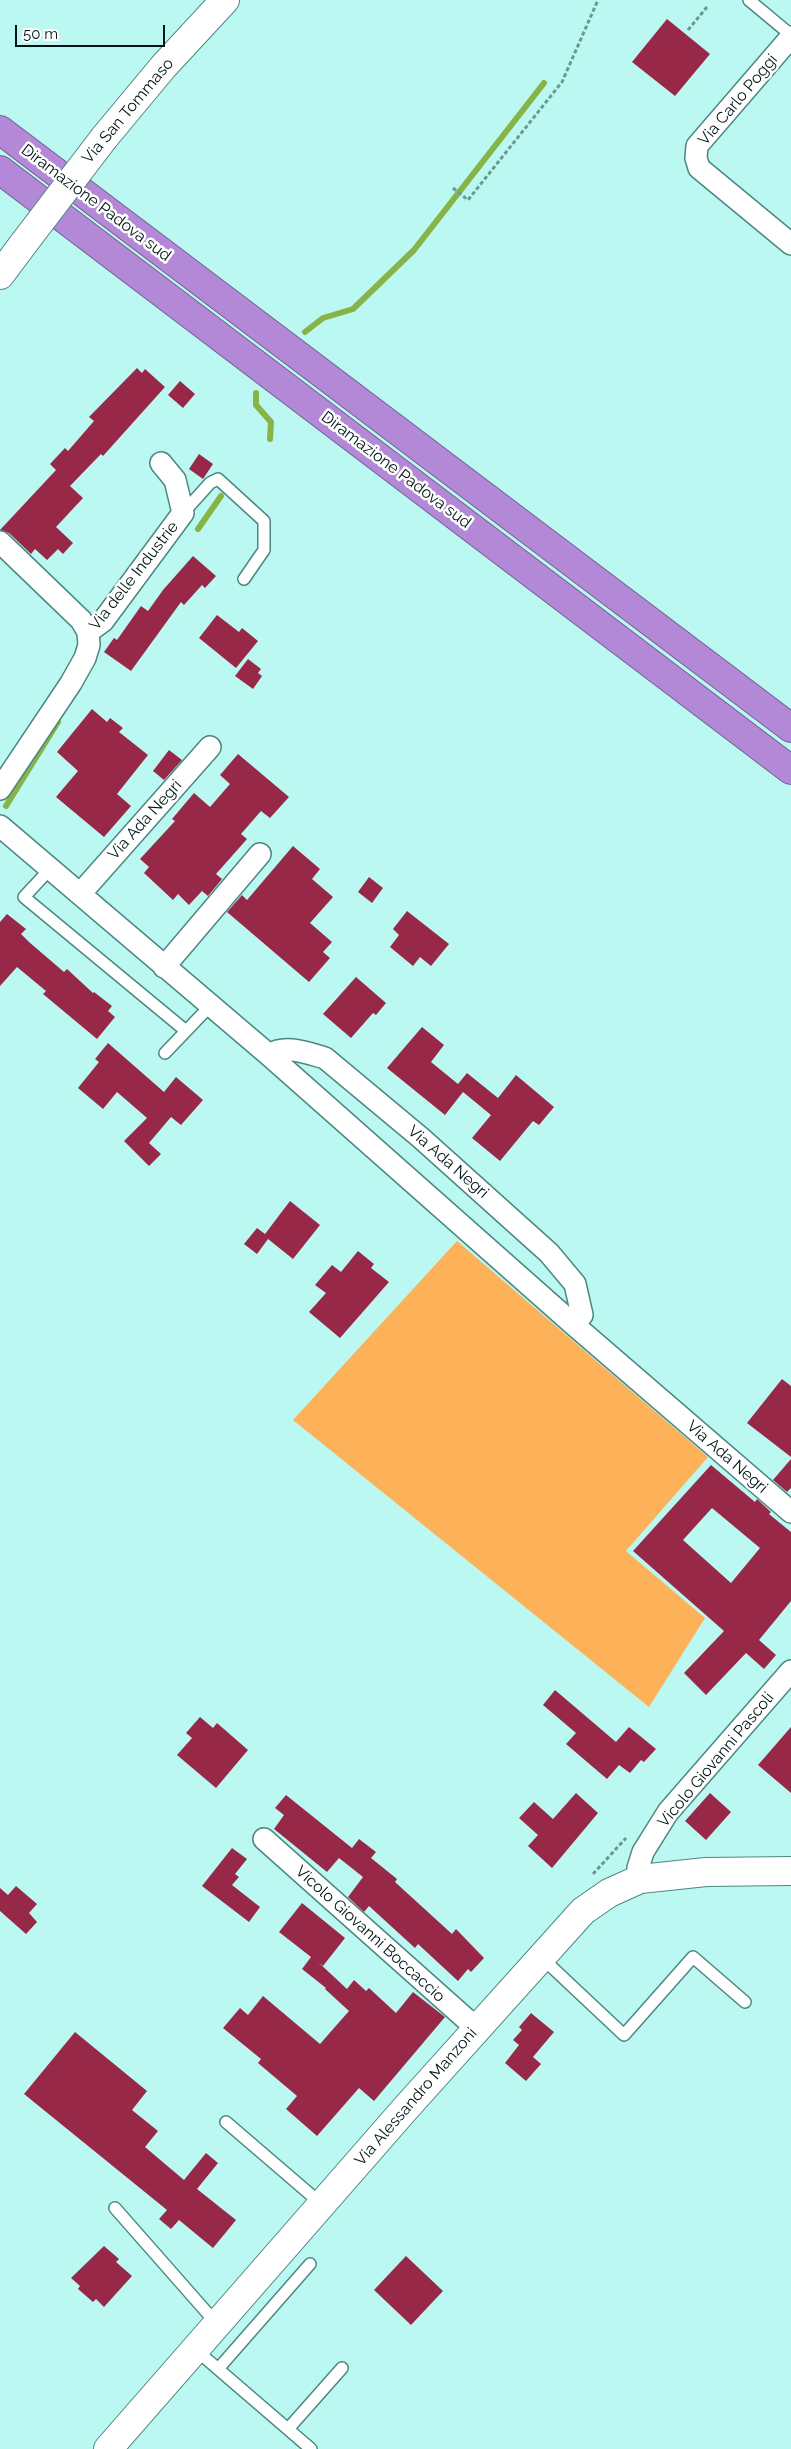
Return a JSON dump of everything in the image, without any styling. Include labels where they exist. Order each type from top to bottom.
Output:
[{"type":"highway","name":"Diramazione Padova sud","points":[[0,130],[791,728]]},
{"type":"highway","name":"Diramazione Padova sud","points":[[0,170],[791,770]]},
{"type":"street","name":"Via San Tommaso","points":[[0,275],[104,138],[224,0]]},
{"type":"street","name":"Via Carlo Poggi","points":[[791,36],[697,146],[696,158],[699,168],[791,244]]},
{"type":"street","name":"Via delle Industrie","points":[[0,789],[71,683],[85,658],[89,645],[88,632],[103,621],[183,513],[175,480],[161,463]]},
{"type":"street","points":[[0,542],[81,620],[88,632]]},
{"type":"street","name":"Via Ada Negri","points":[[80,894],[210,747]]},
{"type":"street","name":"Via Ada Negri","points":[[0,826],[269,1055],[573,1324],[791,1512]]},
{"type":"street","points":[[164,967],[260,854]]},
{"type":"street","name":"Via Ada Negri","points":[[269,1055],[275,1050],[292,1049],[325,1058],[487,1196],[549,1254],[575,1284],[582,1315],[573,1324]]},
{"type":"street","name":"Vicolo Giovanni Pascoli","points":[[640,1879],[638,1868],[643,1852],[668,1812],[791,1671]]},
{"type":"street","name":"Vicolo Giovanni Boccaccio","points":[[264,1839],[466,2019],[478,2026]]},
{"type":"street","name":"Via Alessandro Manzoni","points":[[108,2449],[478,2026],[583,1911],[609,1894],[640,1879],[706,1872],[791,1871]]},
{"type":"lane","points":[[750,0],[791,36]]},
{"type":"lane","points":[[183,513],[210,483],[218,479],[264,522],[264,550],[244,579]]},
{"type":"lane","points":[[50,869],[24,897],[186,1031]]},
{"type":"lane","points":[[166,1053],[211,1005]]},
{"type":"lane","points":[[541,1957],[624,2035],[693,1957],[745,2002]]},
{"type":"lane","points":[[226,2122],[310,2194],[324,2202]]},
{"type":"lane","points":[[115,2208],[218,2325]]},
{"type":"lane","points":[[218,2369],[310,2264]]},
{"type":"lane","points":[[196,2350],[311,2449]]},
{"type":"lane","points":[[288,2430],[342,2368]]},
{"type":"path","points":[[453,188],[468,200],[562,82],[598,0]]},
{"type":"path","points":[[688,30],[707,6]]},
{"type":"shaded area","points":[[457,1241],[708,1457],[626,1551],[705,1618],[649,1707],[293,1420]]},
{"type":"building","points":[[667,19],[710,54],[675,96],[632,62]]},
{"type":"building","points":[[137,368],[142,373],[145,369],[165,387],[103,456],[101,454],[70,486],[83,498],[56,527],[73,543],[63,554],[58,549],[47,560],[35,549],[31,554],[9,533],[0,530],[56,470],[50,464],[65,448],[68,451],[94,421],[89,417]]},
{"type":"building","points":[[180,381],[195,394],[183,408],[168,395]]},
{"type":"building","points":[[199,454],[213,464],[203,479],[189,469]]},
{"type":"building","points":[[193,556],[216,576],[205,588],[202,585],[184,605],[181,602],[131,671],[104,652],[114,638],[117,640],[141,606],[148,611],[163,590]]},
{"type":"building","points":[[217,615],[239,632],[242,628],[258,641],[236,668],[199,638]]},
{"type":"building","points":[[248,659],[261,669],[258,673],[262,676],[253,689],[235,676]]},
{"type":"building","points":[[92,709],[107,722],[110,718],[123,728],[119,732],[148,755],[117,794],[131,806],[104,837],[56,797],[78,771],[57,752]]},
{"type":"building","points":[[169,750],[182,760],[164,780],[153,771]]},
{"type":"building","points":[[238,754],[289,797],[270,818],[261,811],[241,834],[247,839],[216,874],[222,879],[208,896],[202,891],[189,905],[178,894],[173,900],[144,873],[149,867],[140,859],[175,821],[172,819],[194,793],[210,807],[230,784],[220,775]]},
{"type":"building","points":[[293,846],[320,869],[312,879],[333,897],[310,923],[332,942],[323,952],[330,958],[309,982],[227,912],[242,895],[247,900]]},
{"type":"building","points":[[369,877],[383,888],[372,903],[358,892]]},
{"type":"building","points":[[407,911],[449,944],[431,966],[420,957],[413,966],[390,947],[399,935],[393,929]]},
{"type":"building","points":[[7,914],[26,929],[21,934],[29,942],[64,972],[67,969],[93,993],[112,1006],[108,1011],[115,1017],[97,1039],[43,994],[46,991],[17,967],[0,986],[0,922]]},
{"type":"building","points":[[356,977],[386,1003],[376,1015],[373,1013],[351,1038],[323,1014]]},
{"type":"building","points":[[422,1027],[444,1045],[431,1062],[458,1084],[467,1073],[498,1098],[516,1075],[554,1107],[539,1125],[533,1121],[500,1161],[472,1138],[491,1115],[463,1092],[445,1115],[387,1068]]},
{"type":"building","points":[[108,1043],[164,1092],[176,1077],[203,1100],[181,1125],[171,1117],[149,1143],[161,1154],[149,1166],[124,1141],[147,1118],[117,1092],[103,1109],[78,1088],[99,1062],[95,1059]]},
{"type":"building","points":[[290,1201],[320,1225],[293,1259],[268,1239],[257,1254],[244,1244],[257,1228],[265,1234]]},
{"type":"building","points":[[358,1251],[374,1264],[371,1268],[389,1282],[340,1338],[309,1312],[326,1293],[315,1285],[332,1265],[341,1272]]},
{"type":"building","points":[[782,1379],[791,1386],[791,1457],[747,1423]]},
{"type":"building","points":[[791,1459],[791,1488],[787,1492],[773,1480]]},
{"type":"building","points":[[711,1465],[755,1502],[757,1499],[771,1512],[769,1514],[791,1532],[791,1601],[759,1640],[776,1655],[764,1669],[746,1653],[706,1695],[684,1673],[724,1631],[633,1551]],"holes":[[[712,1508],[760,1548],[731,1583],[683,1540]]]},
{"type":"building","points":[[555,1690],[616,1742],[629,1727],[656,1749],[644,1762],[641,1760],[630,1773],[619,1765],[607,1779],[566,1744],[576,1733],[543,1705]]},
{"type":"building","points":[[200,1717],[213,1728],[217,1723],[248,1750],[216,1788],[177,1755],[192,1738],[186,1733]]},
{"type":"building","points":[[791,1727],[791,1793],[758,1765]]},
{"type":"building","points":[[576,1793],[598,1813],[552,1868],[528,1846],[538,1835],[519,1818],[534,1802],[553,1819]]},
{"type":"building","points":[[710,1793],[731,1812],[706,1840],[685,1821]]},
{"type":"building","points":[[286,1795],[352,1848],[359,1839],[376,1852],[371,1858],[397,1879],[395,1882],[452,1934],[456,1929],[484,1958],[471,1972],[468,1969],[458,1981],[418,1944],[415,1948],[369,1906],[364,1912],[348,1897],[363,1877],[339,1858],[327,1872],[274,1829],[284,1815],[275,1808]]},
{"type":"building","points":[[232,1848],[247,1859],[235,1874],[239,1877],[232,1885],[260,1907],[249,1922],[202,1886]]},
{"type":"building","points":[[16,1886],[37,1904],[29,1913],[37,1922],[26,1934],[0,1911],[0,1888],[8,1895]]},
{"type":"building","points":[[302,1903],[345,1938],[323,1966],[318,1962],[347,1989],[354,1980],[366,1991],[369,1988],[396,2013],[413,1992],[445,2017],[374,2101],[359,2088],[317,2136],[286,2109],[297,2096],[258,2063],[261,2059],[223,2028],[240,2008],[248,2015],[263,1996],[320,2044],[349,2011],[326,1988],[302,1969],[311,1957],[279,1932]]},
{"type":"building","points":[[531,2013],[554,2032],[533,2057],[541,2064],[526,2081],[505,2063],[519,2045],[513,2040],[522,2030],[519,2027]]},
{"type":"building","points":[[75,2032],[147,2091],[132,2110],[158,2131],[145,2147],[184,2180],[206,2153],[218,2163],[197,2189],[236,2220],[213,2248],[179,2220],[171,2229],[159,2219],[167,2210],[24,2094]]},
{"type":"building","points":[[104,2246],[119,2259],[116,2262],[132,2276],[104,2307],[96,2299],[93,2302],[78,2289],[80,2286],[71,2278]]},
{"type":"building","points":[[406,2256],[443,2291],[411,2325],[374,2290]]},
{"type":"waterway","points":[[305,332],[323,318],[353,309],[414,250],[544,83]]},
{"type":"waterway","points":[[256,393],[256,405],[271,422],[270,439]]},
{"type":"waterway","points":[[198,529],[221,496]]},
{"type":"waterway","points":[[6,806],[58,722]]}]
